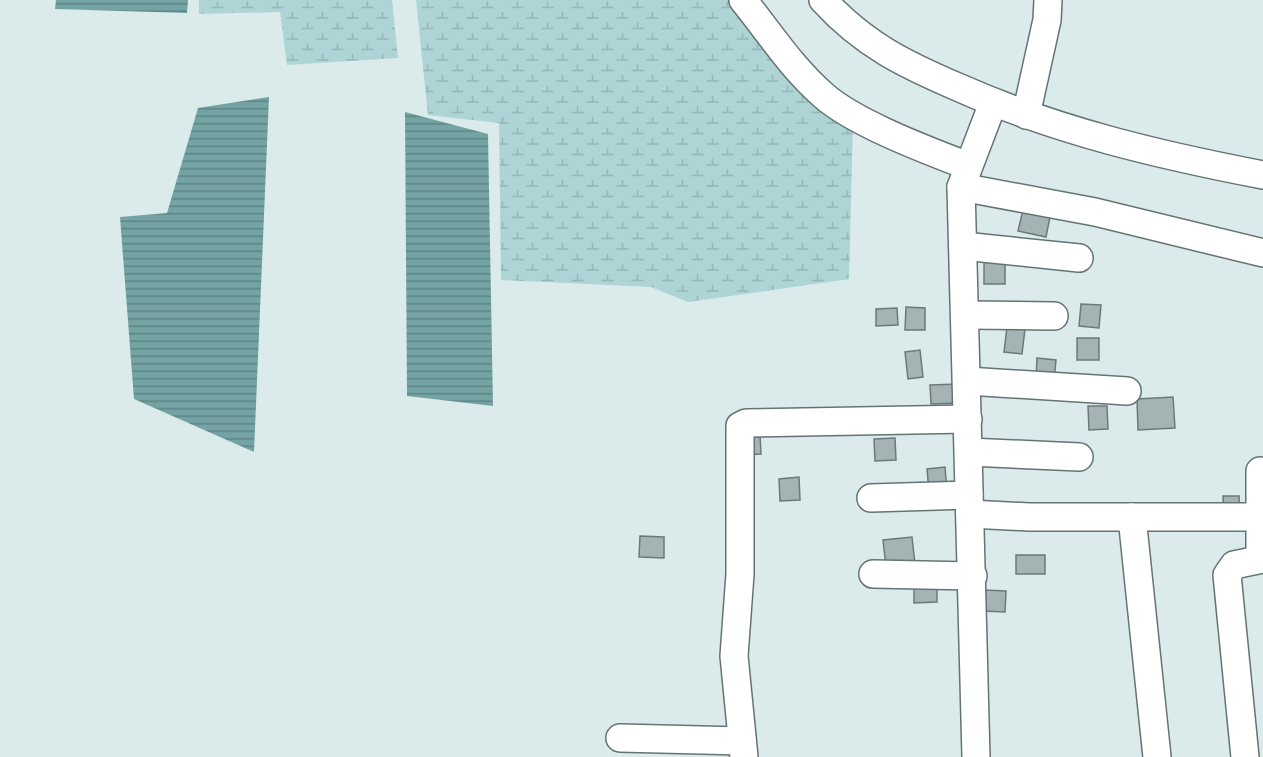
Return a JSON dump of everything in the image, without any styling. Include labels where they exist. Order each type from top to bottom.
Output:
[{"type":"street","points":[[743,0],[776,45],[823,96],[920,147],[1095,212],[1263,253]]},
{"type":"street","points":[[823,0],[890,57],[991,107],[1179,159],[1263,175]]},
{"type":"street","points":[[1026,115],[1047,21],[1048,0]]},
{"type":"street","points":[[976,757],[963,246],[969,165],[991,107]]},
{"type":"street","points":[[963,246],[1079,258]]},
{"type":"street","points":[[965,315],[1054,316]]},
{"type":"street","points":[[967,381],[1127,391]]},
{"type":"street","points":[[620,738],[743,749],[734,656],[740,574],[740,426],[746,423],[968,419]]},
{"type":"street","points":[[969,452],[1079,457]]},
{"type":"street","points":[[1245,757],[1227,575],[1234,565],[1263,559],[1260,553],[1260,471]]},
{"type":"street","points":[[871,498],[1132,517],[1260,517]]},
{"type":"street","points":[[1132,517],[1157,757]]},
{"type":"street","points":[[873,574],[973,576]]},
{"type":"green space","points":[[199,0],[392,0],[398,58],[287,65],[280,12],[199,14]]},
{"type":"green space","points":[[416,0],[732,0],[853,120],[849,279],[688,302],[651,287],[501,280],[499,123],[428,115]]},
{"type":"shaded area","points":[[56,0],[188,0],[187,13],[55,9]]},
{"type":"shaded area","points":[[269,97],[254,452],[134,399],[120,217],[167,213],[198,108]]},
{"type":"shaded area","points":[[405,112],[488,134],[493,406],[407,396]]},
{"type":"building","points":[[1023,210],[1050,217],[1046,237],[1018,231]]},
{"type":"building","points":[[984,260],[1005,260],[1005,284],[984,284]]},
{"type":"building","points":[[1081,304],[1101,305],[1099,328],[1079,326]]},
{"type":"building","points":[[906,307],[925,308],[925,330],[905,330]]},
{"type":"building","points":[[897,308],[898,325],[876,326],[876,309]]},
{"type":"building","points":[[1007,327],[1025,329],[1022,354],[1004,352]]},
{"type":"building","points":[[1077,338],[1099,338],[1099,360],[1077,360]]},
{"type":"building","points":[[920,350],[923,377],[908,379],[905,352]]},
{"type":"building","points":[[1037,358],[1056,360],[1054,381],[1036,379]]},
{"type":"building","points":[[958,384],[959,403],[931,404],[930,385]]},
{"type":"building","points":[[1173,397],[1175,428],[1138,430],[1137,399]]},
{"type":"building","points":[[1088,406],[1107,406],[1108,429],[1089,430]]},
{"type":"building","points":[[760,435],[761,454],[743,455],[742,436]]},
{"type":"building","points":[[895,438],[896,460],[875,461],[874,439]]},
{"type":"building","points":[[945,467],[947,491],[929,492],[927,469]]},
{"type":"building","points":[[799,477],[800,500],[780,501],[779,479]]},
{"type":"building","points":[[1223,496],[1239,496],[1240,516],[1224,517]]},
{"type":"building","points":[[640,536],[664,537],[664,558],[639,557]]},
{"type":"building","points":[[912,537],[915,564],[886,567],[883,540]]},
{"type":"building","points":[[1016,555],[1045,555],[1045,574],[1016,574]]},
{"type":"building","points":[[914,585],[937,585],[937,602],[914,603]]},
{"type":"building","points":[[984,590],[1006,591],[1005,612],[983,611]]}]
